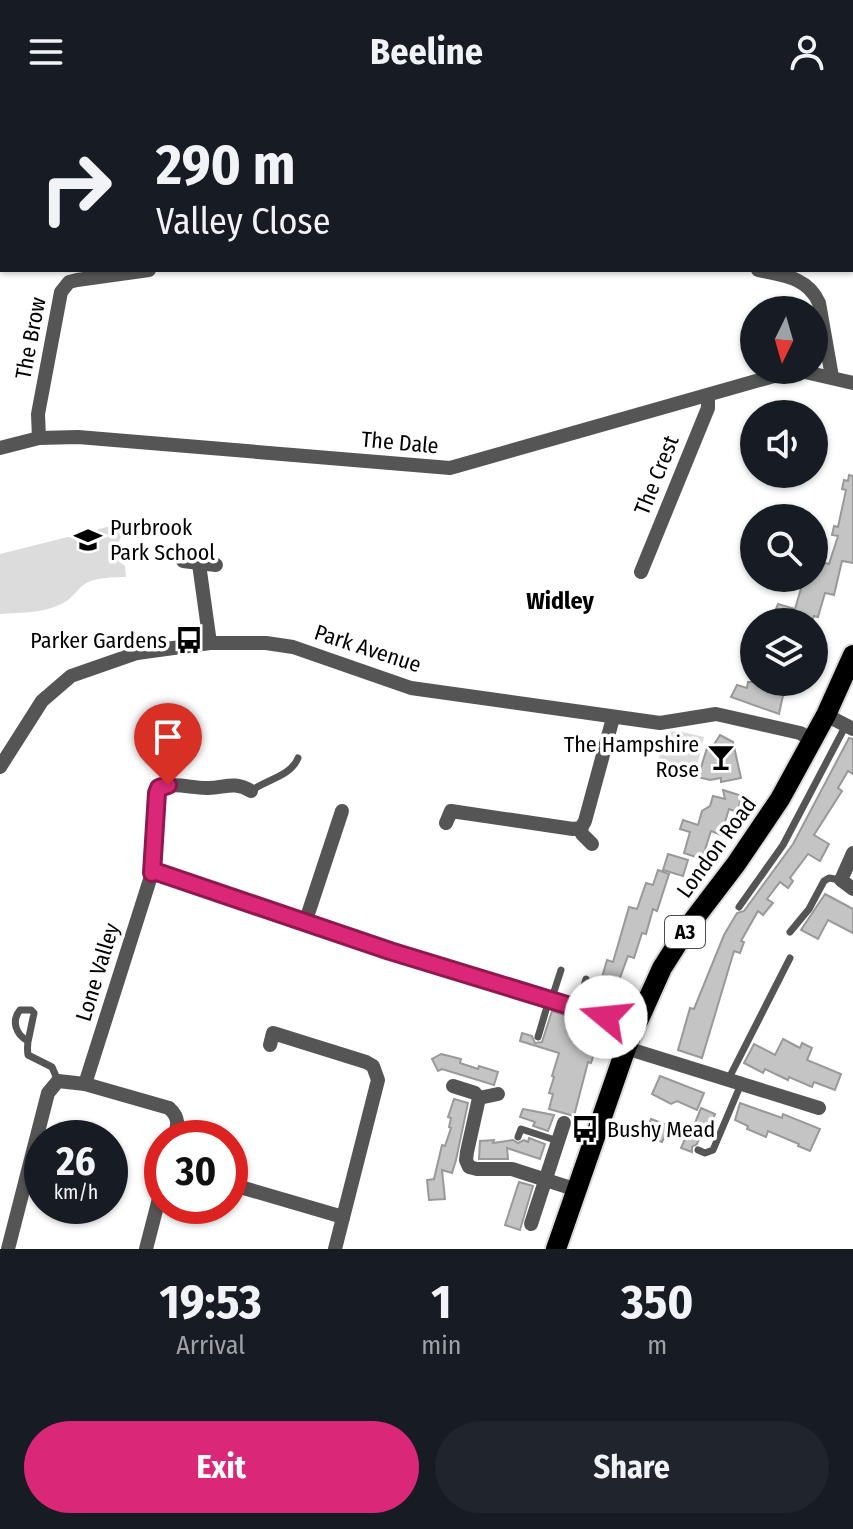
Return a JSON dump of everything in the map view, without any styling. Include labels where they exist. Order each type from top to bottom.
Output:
[{"type":"main road","name":"London Road","points":[[556,1249],[626,1048],[673,949],[755,837],[813,740],[853,655]]},
{"type":"street","name":"The Brow","points":[[39,438],[38,414],[64,286],[77,280],[135,272]]},
{"type":"street","points":[[766,272],[801,281],[815,293],[832,377],[853,383]]},
{"type":"street","name":"The Dale","points":[[0,448],[39,438],[78,437],[450,468],[788,372],[832,377]]},
{"type":"street","name":"The Crest","points":[[641,572],[708,408],[708,395]]},
{"type":"street","points":[[183,561],[216,565]]},
{"type":"street","points":[[199,564],[210,643]]},
{"type":"street","name":"Park Avenue","points":[[0,767],[42,701],[71,676],[137,653],[210,643],[266,643],[293,647],[411,688],[660,723],[716,714],[800,733],[813,740]]},
{"type":"street","points":[[826,715],[851,727]]},
{"type":"street","points":[[592,844],[582,834],[581,828],[613,718]]},
{"type":"street","name":"Lone Valley","points":[[85,1084],[152,873],[159,788],[168,785],[211,789],[218,785],[243,786],[251,791]]},
{"type":"street","points":[[305,923],[342,811]]},
{"type":"street","points":[[446,813],[581,828]]},
{"type":"street","points":[[847,884],[853,853]]},
{"type":"street","points":[[152,873],[157,872],[305,923],[635,1026]]},
{"type":"street","points":[[273,1034],[366,1062],[378,1073],[335,1249]]},
{"type":"street","points":[[626,1048],[819,1108]]},
{"type":"street","points":[[6,1244],[48,1093],[63,1081],[85,1084],[169,1108],[178,1120]]},
{"type":"street","points":[[453,1086],[475,1093],[479,1098]]},
{"type":"street","points":[[479,1098],[498,1094]]},
{"type":"street","points":[[479,1098],[467,1152],[469,1167],[512,1169],[577,1190]]},
{"type":"street","points":[[531,1224],[564,1123]]},
{"type":"street","points":[[248,1189],[343,1217]]},
{"type":"street","points":[[146,1249],[152,1224]]},
{"type":"lane","points":[[739,907],[789,835],[851,727]]},
{"type":"lane","points":[[251,791],[262,782],[289,771],[298,758]]},
{"type":"lane","points":[[790,932],[809,909],[824,881],[829,878],[847,884]]},
{"type":"lane","points":[[698,1150],[705,1153],[713,1150],[734,1082],[790,958]]},
{"type":"lane","points":[[538,1037],[561,970]]},
{"type":"lane","points":[[578,1008],[586,979]]},
{"type":"lane","points":[[28,1041],[28,1055],[52,1067],[63,1081]]},
{"type":"lane","points":[[524,1120],[519,1133],[558,1141]]},
{"type":"shaded area","name":"Purbrook Park School","points":[[119,524],[125,526],[113,557],[125,566],[126,577],[92,581],[50,609],[0,614],[0,554]]},
{"type":"shaded area","points":[[678,731],[704,737],[694,779],[656,767],[666,732]]},
{"type":"building","points":[[849,475],[853,476],[853,563],[842,561],[834,595],[825,593],[821,608],[795,608],[800,592],[828,592],[828,564],[838,536],[832,535],[834,526],[838,527],[846,490],[842,489],[844,480],[848,481]]},
{"type":"building","points":[[737,685],[740,686],[740,696],[783,696],[779,714],[731,697]]},
{"type":"building","name":"The Hampshire Rose","points":[[720,735],[733,742],[741,778],[721,782],[721,778],[710,780],[698,777],[708,745],[713,746]]},
{"type":"building","points":[[849,738],[853,739],[853,774],[848,771],[838,788],[842,791],[814,835],[829,844],[820,861],[808,854],[790,878],[793,881],[788,888],[780,882],[767,899],[773,903],[763,915],[758,911],[741,941],[744,942],[740,953],[734,951],[702,1058],[678,1050],[690,1008],[694,1009],[724,935],[737,913],[744,911],[793,844]]},
{"type":"building","points":[[723,790],[742,796],[737,812],[729,809],[721,835],[711,831],[702,859],[684,853],[690,832],[680,829],[683,820],[698,825],[702,811],[710,806],[713,796],[725,799]]},
{"type":"building","points":[[668,854],[688,860],[683,876],[663,870]]},
{"type":"building","points":[[658,870],[669,874],[657,911],[653,909],[646,934],[642,933],[634,958],[628,956],[610,1005],[588,998],[594,979],[601,981],[607,960],[613,962],[629,907],[637,909],[646,883],[653,885]]},
{"type":"building","points":[[825,894],[853,909],[853,933],[828,920],[818,939],[801,930]]},
{"type":"building","points":[[552,1011],[602,1029],[591,1063],[588,1062],[574,1116],[549,1109],[553,1094],[549,1093],[552,1076],[559,1053],[520,1041],[522,1033],[532,1036],[535,1043],[542,1042]]},
{"type":"building","points":[[783,1039],[800,1048],[802,1043],[812,1048],[807,1060],[841,1074],[835,1090],[814,1082],[812,1087],[789,1077],[788,1080],[765,1069],[763,1073],[744,1063],[754,1044],[775,1055]]},
{"type":"building","points":[[441,1054],[461,1059],[460,1063],[478,1069],[479,1066],[498,1072],[494,1085],[442,1069],[438,1071],[432,1059]]},
{"type":"building","points":[[660,1076],[704,1093],[697,1110],[677,1101],[671,1104],[652,1094]]},
{"type":"building","points":[[454,1099],[468,1103],[456,1160],[452,1173],[442,1170],[445,1199],[429,1200],[427,1180],[434,1179],[442,1145],[445,1146],[451,1128],[451,1118],[448,1117]]},
{"type":"building","points":[[740,1103],[782,1118],[783,1114],[820,1129],[810,1151],[768,1131],[766,1137],[747,1129],[748,1126],[735,1120]]},
{"type":"building","points":[[701,1108],[715,1114],[708,1132],[702,1130],[692,1152],[681,1148],[685,1139],[688,1140]]},
{"type":"building","points":[[523,1109],[554,1115],[548,1131],[520,1117]]},
{"type":"building","points":[[651,1119],[670,1126],[662,1142],[645,1136]]},
{"type":"building","points":[[529,1138],[545,1144],[540,1159],[507,1148],[508,1159],[479,1159],[480,1141],[513,1140],[518,1143],[528,1142]]},
{"type":"building","points":[[519,1182],[533,1186],[520,1230],[505,1225]]},
{"type":"place","name":"Purbrook Park School","points":[[88,540]]},
{"type":"place","name":"Parker Gardens","points":[[189,640]]},
{"type":"place","name":"The Hampshire Rose","points":[[721,757]]},
{"type":"place","name":"Bushy Mead","points":[[585,1129]]},
{"type":"district","name":"Widley","points":[[560,601]]},
{"type":"route","points":[[168,785],[159,788],[157,793],[152,873],[157,872],[419,960],[606,1017]]}]
